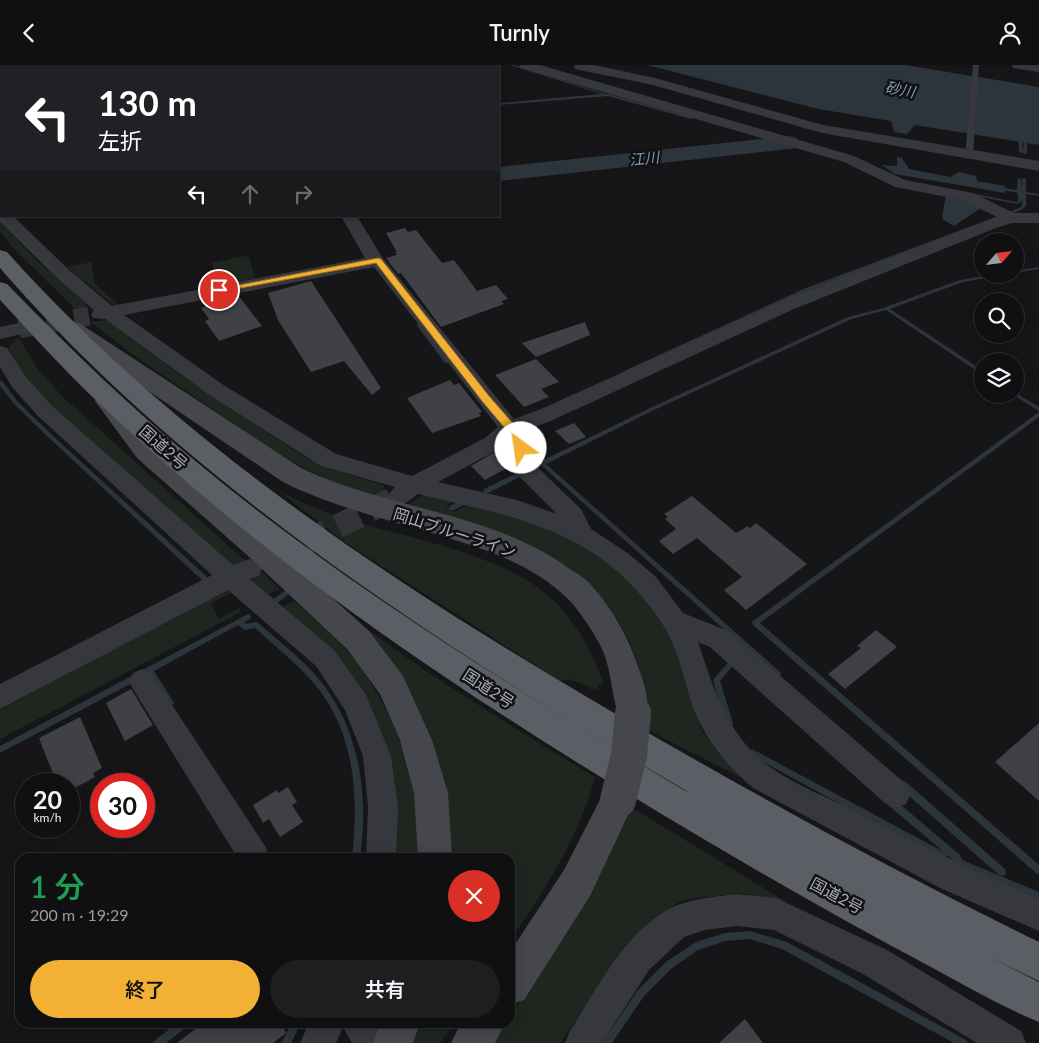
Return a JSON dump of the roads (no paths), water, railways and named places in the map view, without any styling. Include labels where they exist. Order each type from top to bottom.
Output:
[{"type":"highway","name":"国道2号","points":[[0,256],[54,316],[192,441],[273,504],[388,587],[495,659],[654,754],[804,839],[1039,962]]},
{"type":"highway","name":"国道2号","points":[[0,288],[66,360],[171,455],[261,527],[370,607],[482,683],[642,784],[774,860],[1039,1003]]},
{"type":"main road","name":"岡山ブルーライン","points":[[54,316],[292,475],[323,490],[478,537],[531,557],[577,589],[613,639],[628,678],[633,713],[629,755],[618,800],[577,883],[515,979]]},
{"type":"main road","points":[[97,389],[146,452],[257,547],[358,641],[392,686],[416,740],[431,793],[436,853]]},
{"type":"main road","points":[[470,1043],[481,1028]]},
{"type":"street","points":[[526,65],[849,159],[901,184],[967,196],[1006,216],[1039,219]]},
{"type":"street","points":[[576,65],[695,94],[822,129],[969,152],[1039,166]]},
{"type":"street","points":[[1018,65],[1039,68]]},
{"type":"street","points":[[695,94],[699,99],[767,123],[817,135],[825,140],[871,155],[880,171],[877,173]]},
{"type":"street","points":[[405,492],[493,443],[510,428],[548,414],[788,305],[1006,216]]},
{"type":"street","points":[[3,217],[54,266],[109,313],[215,389],[305,447],[329,460],[405,492],[517,509],[559,523],[582,535],[622,561],[647,584],[674,620],[685,641],[708,710],[719,732],[739,758],[763,778],[951,877],[1039,915]]},
{"type":"street","points":[[349,217],[374,256],[373,260]]},
{"type":"street","points":[[89,317],[373,260],[382,263],[521,442],[528,471],[573,515],[582,535]]},
{"type":"street","points":[[0,333],[19,329]]},
{"type":"street","points":[[0,352],[19,382],[45,411],[240,573],[325,658],[356,705],[376,756],[383,807],[381,853]]},
{"type":"street","points":[[0,697],[240,573]]},
{"type":"street","points":[[674,620],[718,639],[896,794]]},
{"type":"street","points":[[142,681],[251,853]]},
{"type":"street","points":[[582,1043],[637,957],[674,924],[705,914],[737,910],[776,914],[875,962],[1009,1043]]},
{"type":"street","points":[[317,1043],[325,1028]]},
{"type":"lane","points":[[969,152],[976,65]]},
{"type":"water","name":"砂川","points":[[647,65],[905,65],[1039,87],[1039,145],[915,125],[907,134],[894,132],[891,121],[818,109]]},
{"type":"water","points":[[897,157],[902,158],[909,169],[950,177],[959,172],[976,176],[977,181],[1005,186],[1005,193],[895,174],[882,165],[897,166]]},
{"type":"water","points":[[946,194],[984,206],[954,226],[942,219]]},
{"type":"waterway","points":[[131,65],[138,65]]},
{"type":"waterway","points":[[512,65],[604,94]]},
{"type":"waterway","points":[[500,104],[608,95],[692,118]]},
{"type":"waterway","points":[[1020,140],[1021,152]]},
{"type":"waterway","points":[[1025,140],[1025,153]]},
{"type":"waterway","name":"江川","points":[[500,174],[789,143]]},
{"type":"waterway","points":[[1019,179],[1020,192]]},
{"type":"waterway","points":[[1024,179],[1024,192]]},
{"type":"waterway","points":[[998,188],[1020,192]]},
{"type":"waterway","points":[[971,194],[1017,203],[1020,201],[1020,192]]},
{"type":"waterway","points":[[1020,192],[1024,192]]},
{"type":"waterway","points":[[627,371],[808,289],[1020,209],[1024,206],[1024,192]]},
{"type":"waterway","points":[[1024,192],[1039,195]]},
{"type":"waterway","points":[[1024,270],[1039,268]]},
{"type":"waterway","points":[[887,308],[962,281],[974,279]]},
{"type":"waterway","points":[[542,463],[652,409],[850,318],[887,308]]},
{"type":"waterway","points":[[887,308],[974,367]]},
{"type":"waterway","points":[[419,325],[447,362]]},
{"type":"waterway","points":[[0,382],[16,403],[49,435],[205,579]]},
{"type":"waterway","points":[[1024,400],[1039,409]]},
{"type":"waterway","points":[[1039,414],[755,623],[1039,870]]},
{"type":"waterway","points":[[486,491],[542,463]]},
{"type":"waterway","points":[[542,463],[778,674]]},
{"type":"waterway","points":[[452,508],[462,503]]},
{"type":"waterway","points":[[274,602],[287,592]]},
{"type":"waterway","points":[[0,750],[248,617]]},
{"type":"waterway","points":[[239,622],[245,627],[256,625],[294,658],[320,685],[337,713],[352,753],[359,795],[356,853]]},
{"type":"waterway","points":[[729,723],[716,680],[733,661]]},
{"type":"waterway","points":[[150,670],[170,703]]},
{"type":"waterway","points":[[752,752],[943,856]]},
{"type":"waterway","points":[[903,785],[1002,872]]},
{"type":"waterway","points":[[892,803],[957,858],[959,864]]},
{"type":"waterway","points":[[959,863],[1039,896]]},
{"type":"waterway","points":[[607,1043],[641,993],[669,965],[696,946],[725,937],[750,935],[784,945],[963,1043]]},
{"type":"waterway","points":[[158,1043],[178,1028]]},
{"type":"waterway","points":[[286,1043],[294,1028]]},
{"type":"tunnel","points":[[19,329],[89,316]]},
{"type":"tunnel","points":[[273,558],[393,499]]}]
